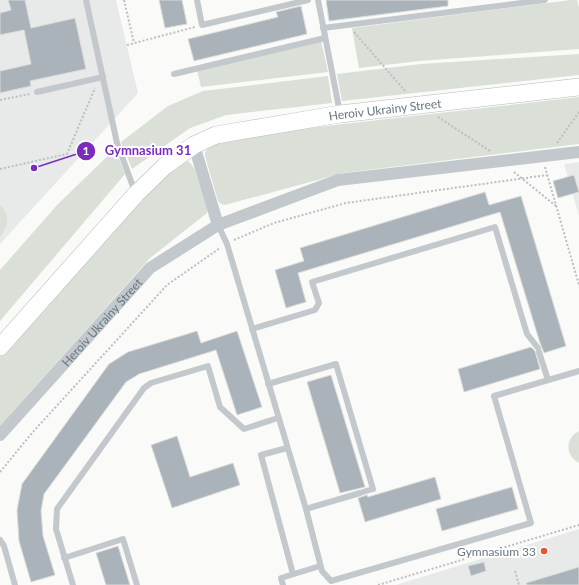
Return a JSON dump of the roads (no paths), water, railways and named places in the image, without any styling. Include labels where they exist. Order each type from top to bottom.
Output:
[{"type":"main road","name":"Heroiv Ukrainy Street","points":[[0,347],[136,194],[165,166],[194,145],[216,135],[340,114],[579,87]]},
{"type":"street","points":[[194,145],[218,225]]},
{"type":"street","name":"Heroiv Ukrainy Street","points":[[0,435],[150,268],[218,225],[338,180],[579,152]]},
{"type":"lane","points":[[86,0],[101,78],[117,143],[136,194]]},
{"type":"lane","points":[[197,0],[202,25],[308,0]]},
{"type":"lane","points":[[318,0],[340,114]]},
{"type":"lane","points":[[323,28],[545,0]]},
{"type":"lane","points":[[174,74],[325,38]]},
{"type":"lane","points":[[37,92],[101,78]]},
{"type":"lane","points":[[218,225],[227,244],[306,509],[320,566],[324,575],[331,581],[531,523],[494,396],[579,371]]},
{"type":"lane","points":[[252,329],[315,310],[319,303],[312,282],[495,227],[527,334],[538,350],[548,380]]},
{"type":"lane","points":[[268,384],[336,364],[373,489],[306,509]]},
{"type":"lane","points":[[73,585],[56,529],[57,509],[144,388],[151,383],[208,366],[220,408],[244,429],[278,418]]},
{"type":"lane","points":[[287,448],[261,455],[293,574]]},
{"type":"lane","points":[[64,558],[123,539],[137,585]]},
{"type":"lane","points":[[0,540],[4,546],[15,585]]},
{"type":"lane","points":[[283,585],[281,578],[320,566]]},
{"type":"place","name":"Gymnasium 31","points":[[34,168]]},
{"type":"place","name":"Gymnasium 33","points":[[544,551]]}]
